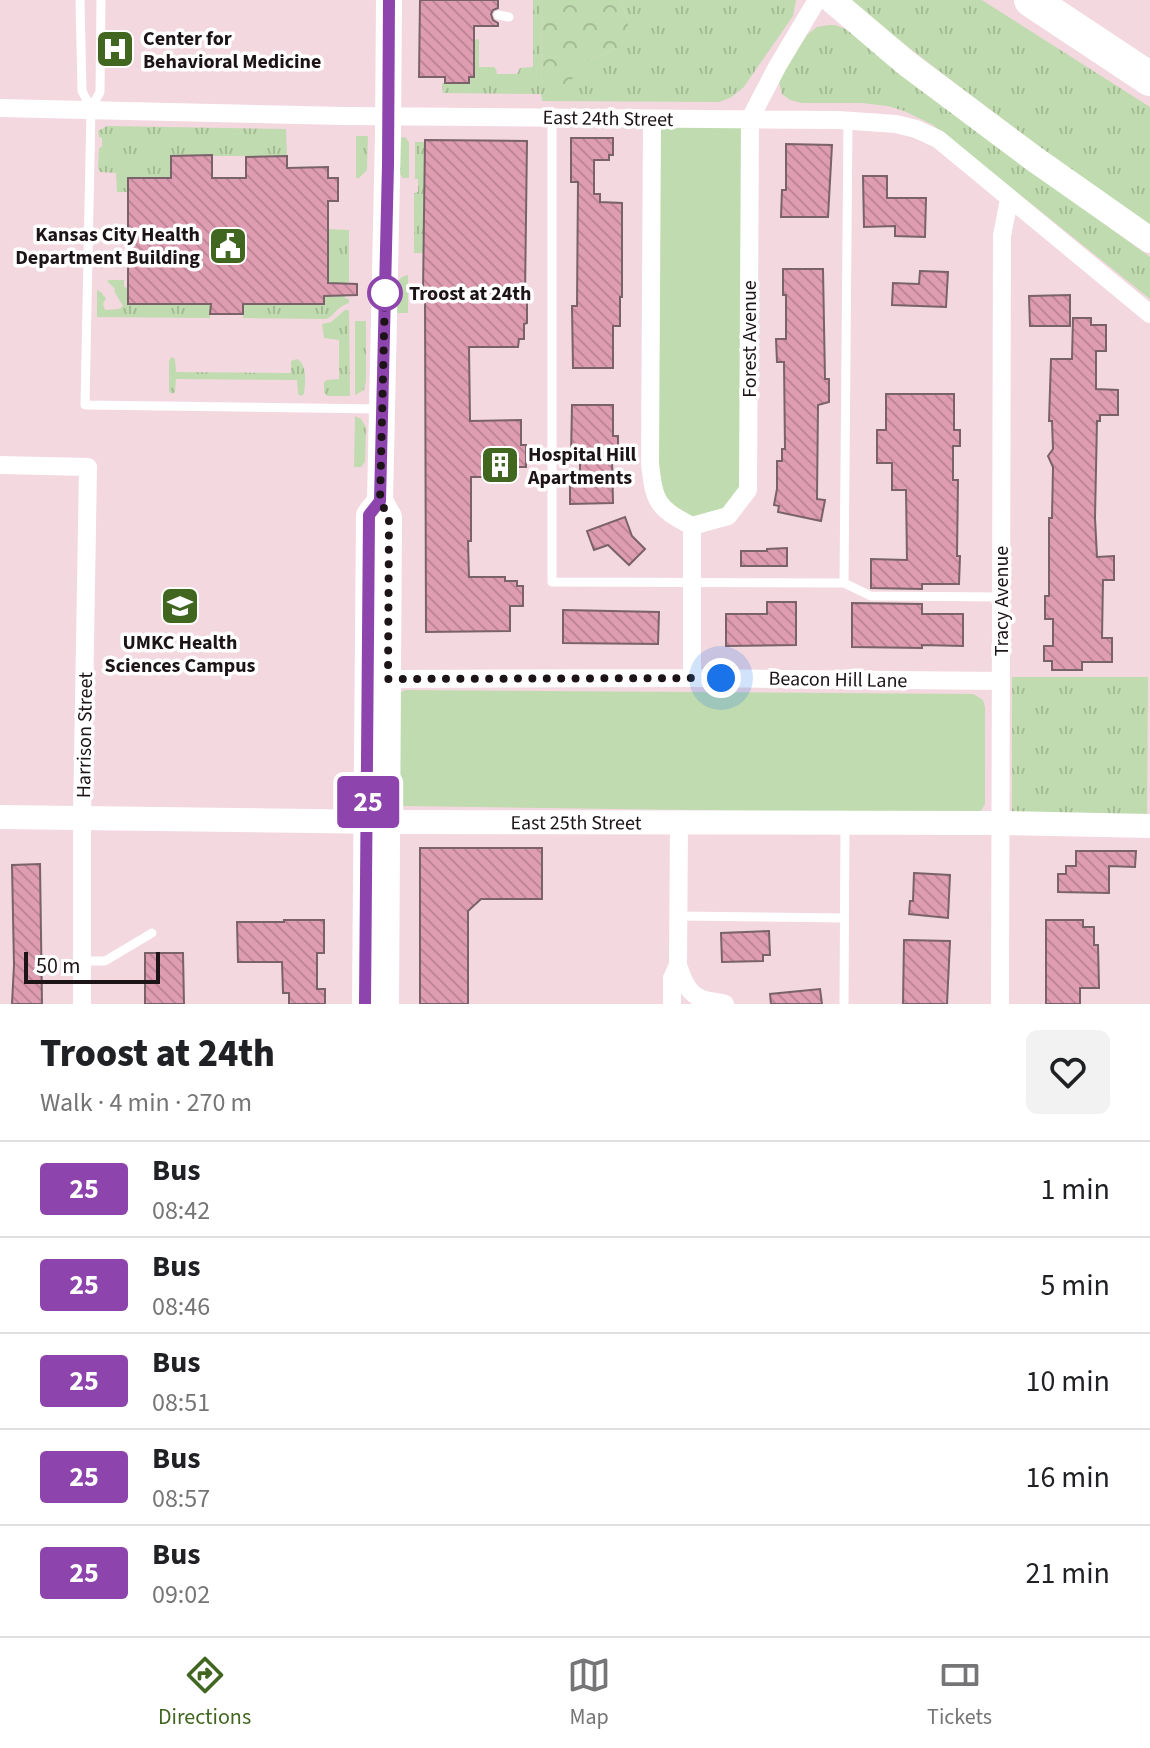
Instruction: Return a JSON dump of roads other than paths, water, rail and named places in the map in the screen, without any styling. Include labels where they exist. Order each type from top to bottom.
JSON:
[{"type":"highway","points":[[1031,0],[1150,79]]},
{"type":"main road","points":[[365,1004],[388,679],[389,517],[380,501],[389,0]]},
{"type":"main road","points":[[832,0],[906,63],[1150,240]]},
{"type":"main road","points":[[380,501],[369,515],[377,822],[386,1004]]},
{"type":"street","points":[[750,119],[817,0]]},
{"type":"street","name":"East 24th Street","points":[[0,108],[896,124],[938,139],[1150,314]]},
{"type":"street","points":[[652,119],[650,463],[653,494],[669,514],[692,526],[692,678]]},
{"type":"street","name":"Forest Avenue","points":[[692,526],[728,516],[748,490],[750,119]]},
{"type":"street","name":"Tracy Avenue","points":[[1000,1004],[1002,236],[1009,199]]},
{"type":"street","name":"Harrison Street","points":[[0,465],[88,467],[82,1004]]},
{"type":"street","name":"Beacon Hill Lane","points":[[388,679],[1001,681]]},
{"type":"street","name":"East 25th Street","points":[[0,817],[1150,826]]},
{"type":"street","points":[[679,822],[678,965],[686,986],[694,996],[707,1003]]},
{"type":"street","points":[[672,1004],[672,978],[678,965]]},
{"type":"lane","points":[[80,0],[82,91],[91,108]]},
{"type":"lane","points":[[101,0],[100,92],[91,108],[85,405],[383,409]]},
{"type":"lane","points":[[498,15],[509,17]]},
{"type":"lane","points":[[552,118],[552,582],[844,583],[871,596],[1001,597]]},
{"type":"lane","points":[[844,583],[848,121]]},
{"type":"lane","points":[[844,1004],[845,823]]},
{"type":"lane","points":[[678,916],[844,918]]},
{"type":"lane","points":[[82,961],[105,961],[152,933]]},
{"type":"place","name":"Center for Behavioral Medicine","points":[[115,49]]},
{"type":"place","name":"Kansas City Health Department Building","points":[[228,246]]},
{"type":"place","name":"Troost at 24th","points":[[385,293]]},
{"type":"place","name":"Hospital Hill Apartments","points":[[500,465]]},
{"type":"place","name":"UMKC Health Sciences Campus","points":[[180,606]]}]
